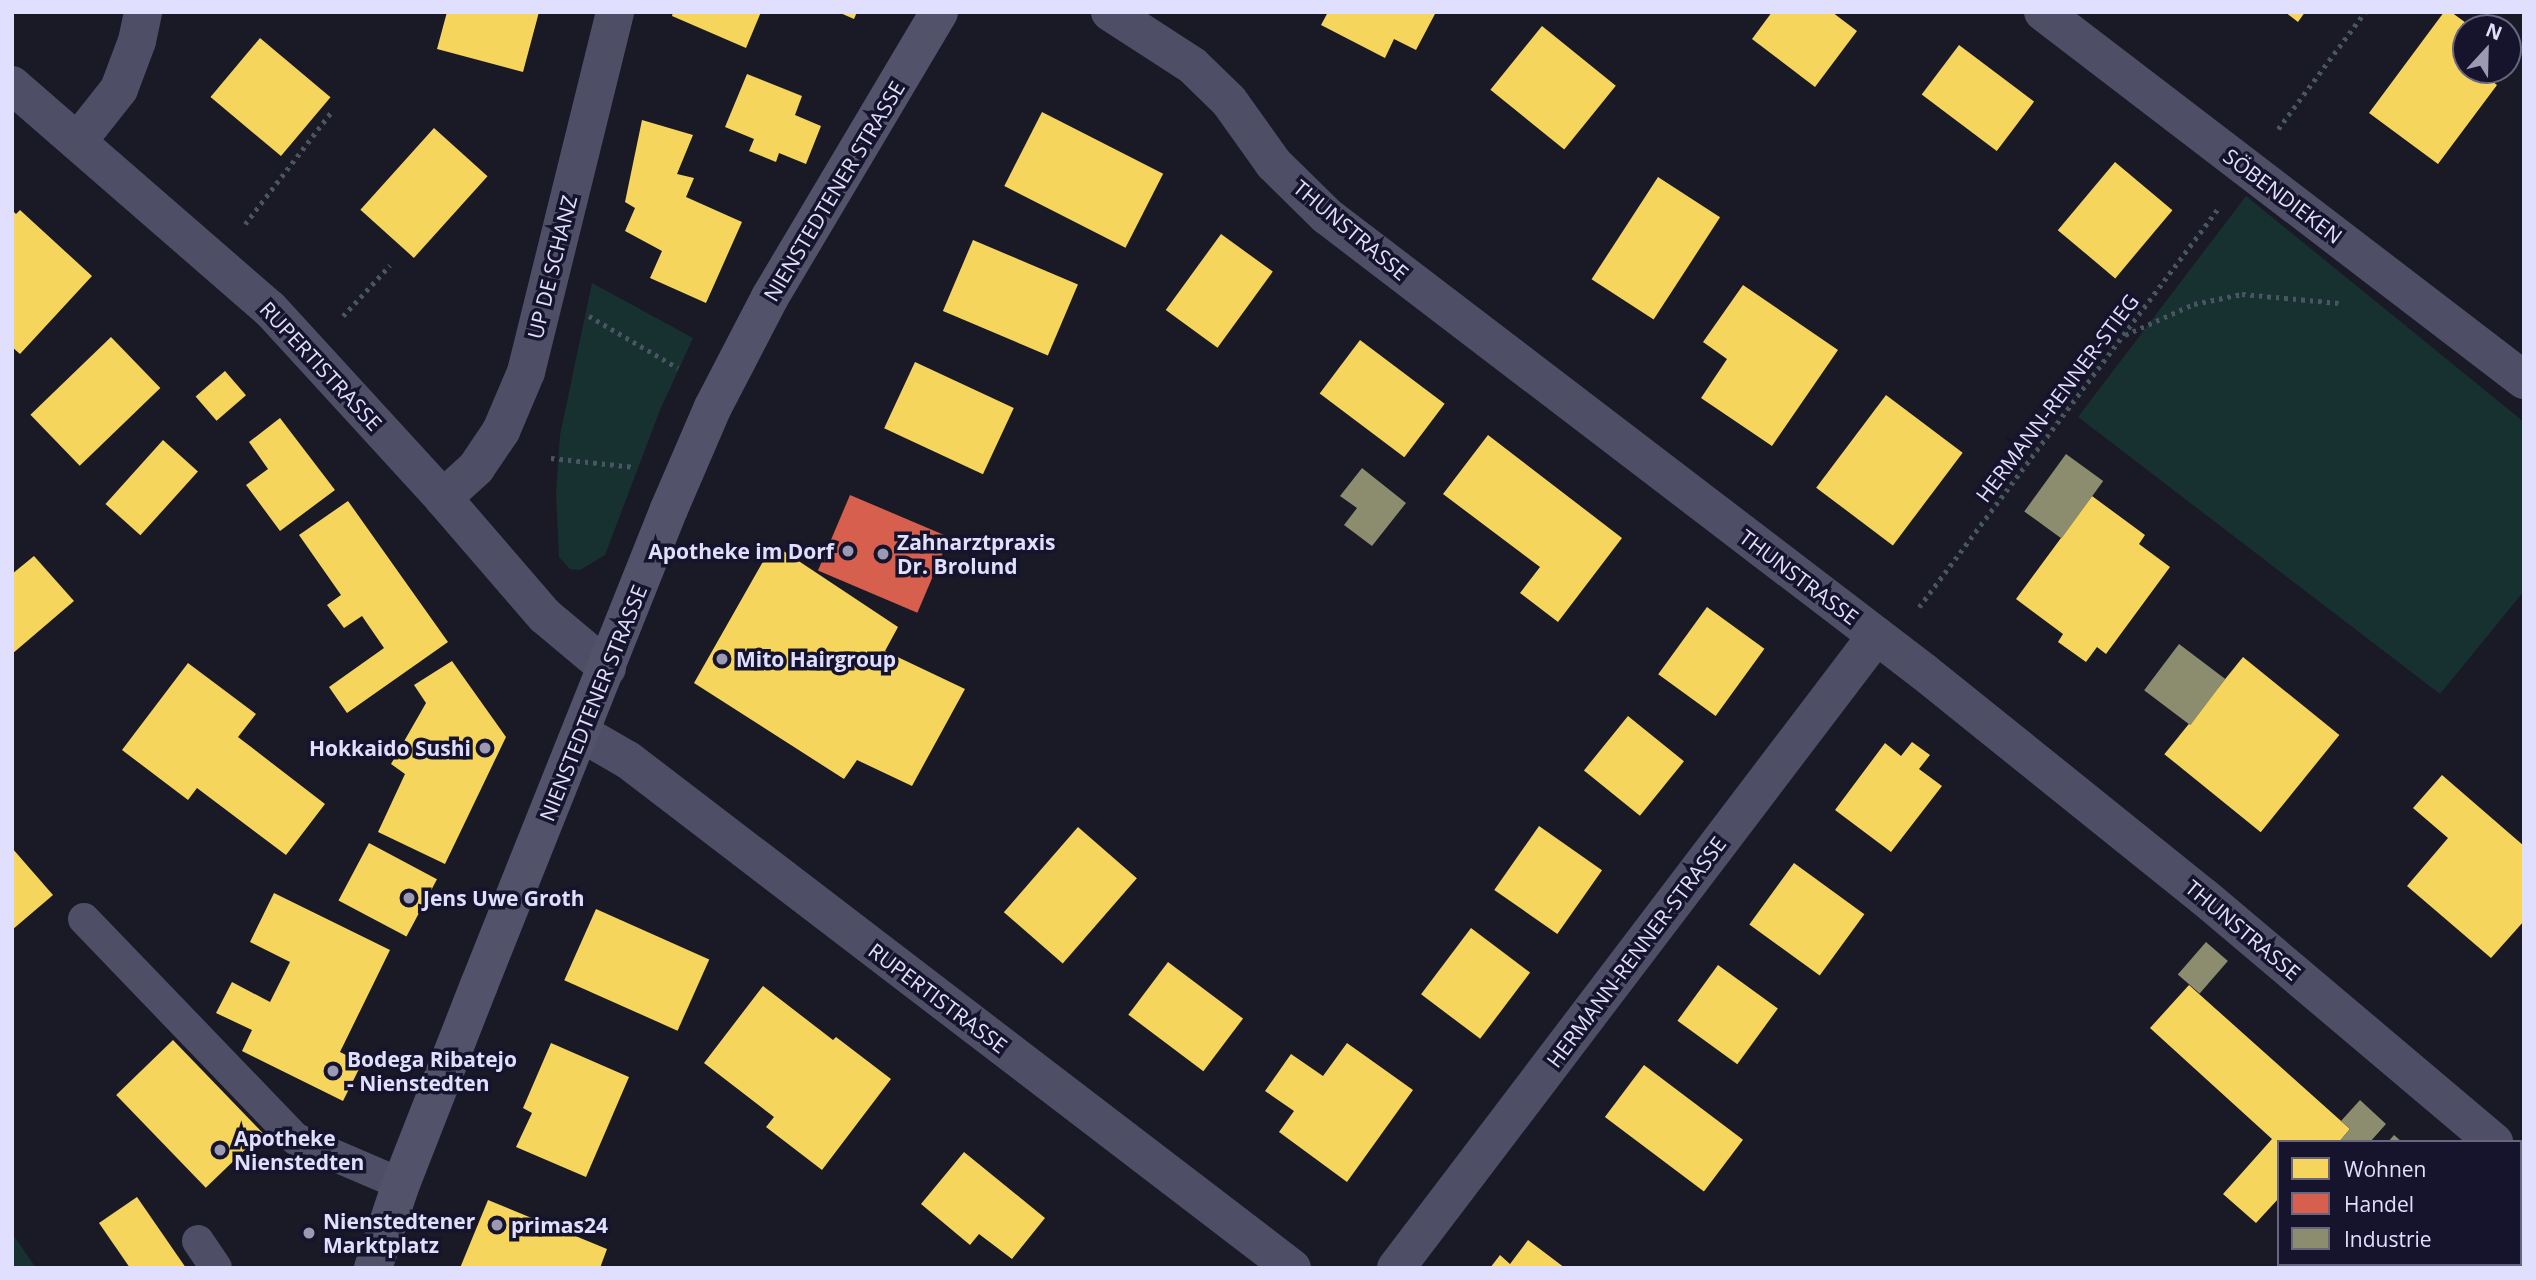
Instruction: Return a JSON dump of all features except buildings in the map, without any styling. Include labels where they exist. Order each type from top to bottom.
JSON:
[{"type":"street","points":[[78,141],[119,89],[137,41],[143,12]]},
{"type":"street","name":"UP DE SCHANZ","points":[[443,498],[476,468],[501,431],[526,372],[615,12]]},
{"type":"street","name":"NIENSTEDTENER STRASSE","points":[[373,1268],[401,1184],[669,509],[729,376],[770,297],[939,12]]},
{"type":"street","name":"THUNSTRASSE","points":[[1110,12],[1193,66],[1229,101],[1274,164],[1327,216],[1876,636],[2204,897],[2492,1140]]},
{"type":"street","name":"SÖBENDIEKEN","points":[[2043,12],[2524,380]]},
{"type":"street","name":"RUPERTISTRASSE","points":[[12,85],[270,309],[443,498],[545,616],[607,668]]},
{"type":"street","name":"HERMANN-RENNER-STRASSE","points":[[1396,1268],[1876,636]]},
{"type":"street","name":"RUPERTISTRASSE","points":[[581,733],[628,760],[1292,1268]]},
{"type":"lane","points":[[84,919],[296,1139],[401,1184]]},
{"type":"lane","points":[[198,1241],[216,1268]]},
{"type":"path","points":[[2273,137],[2365,12]]},
{"type":"path","points":[[243,227],[332,111]]},
{"type":"path","name":"HERMANN-RENNER-STIEG","points":[[1912,616],[2227,197]]},
{"type":"path","points":[[339,320],[390,265]]},
{"type":"path","points":[[2124,335],[2194,304],[2242,294],[2310,298],[2348,305]]},
{"type":"path","points":[[579,310],[688,373]]},
{"type":"path","points":[[551,458],[646,468]]},
{"type":"green space","points":[[2246,196],[2524,422],[2524,591],[2440,694],[2078,417]]},
{"type":"green space","points":[[592,283],[693,338],[660,410],[605,555],[580,570],[570,569],[559,557],[556,493],[560,435]]},
{"type":"green space","points":[[12,1233],[36,1268],[12,1268]]},
{"type":"place","name":"Apotheke im Dorf","points":[[848,551]]},
{"type":"place","name":"Zahnarztpraxis Dr. Brolund","points":[[883,554]]},
{"type":"place","name":"Mito Hairgroup","points":[[722,659]]},
{"type":"place","name":"Hokkaido Sushi","points":[[485,748]]},
{"type":"place","name":"Jens Uwe Groth","points":[[409,898]]},
{"type":"place","name":"Bodega Ribatejo - Nienstedten","points":[[333,1071]]},
{"type":"place","name":"Apotheke Nienstedten","points":[[220,1150]]},
{"type":"place","name":"primas24","points":[[497,1225]]},
{"type":"place","name":"Nienstedtener Marktplatz","points":[[309,1233]]}]
